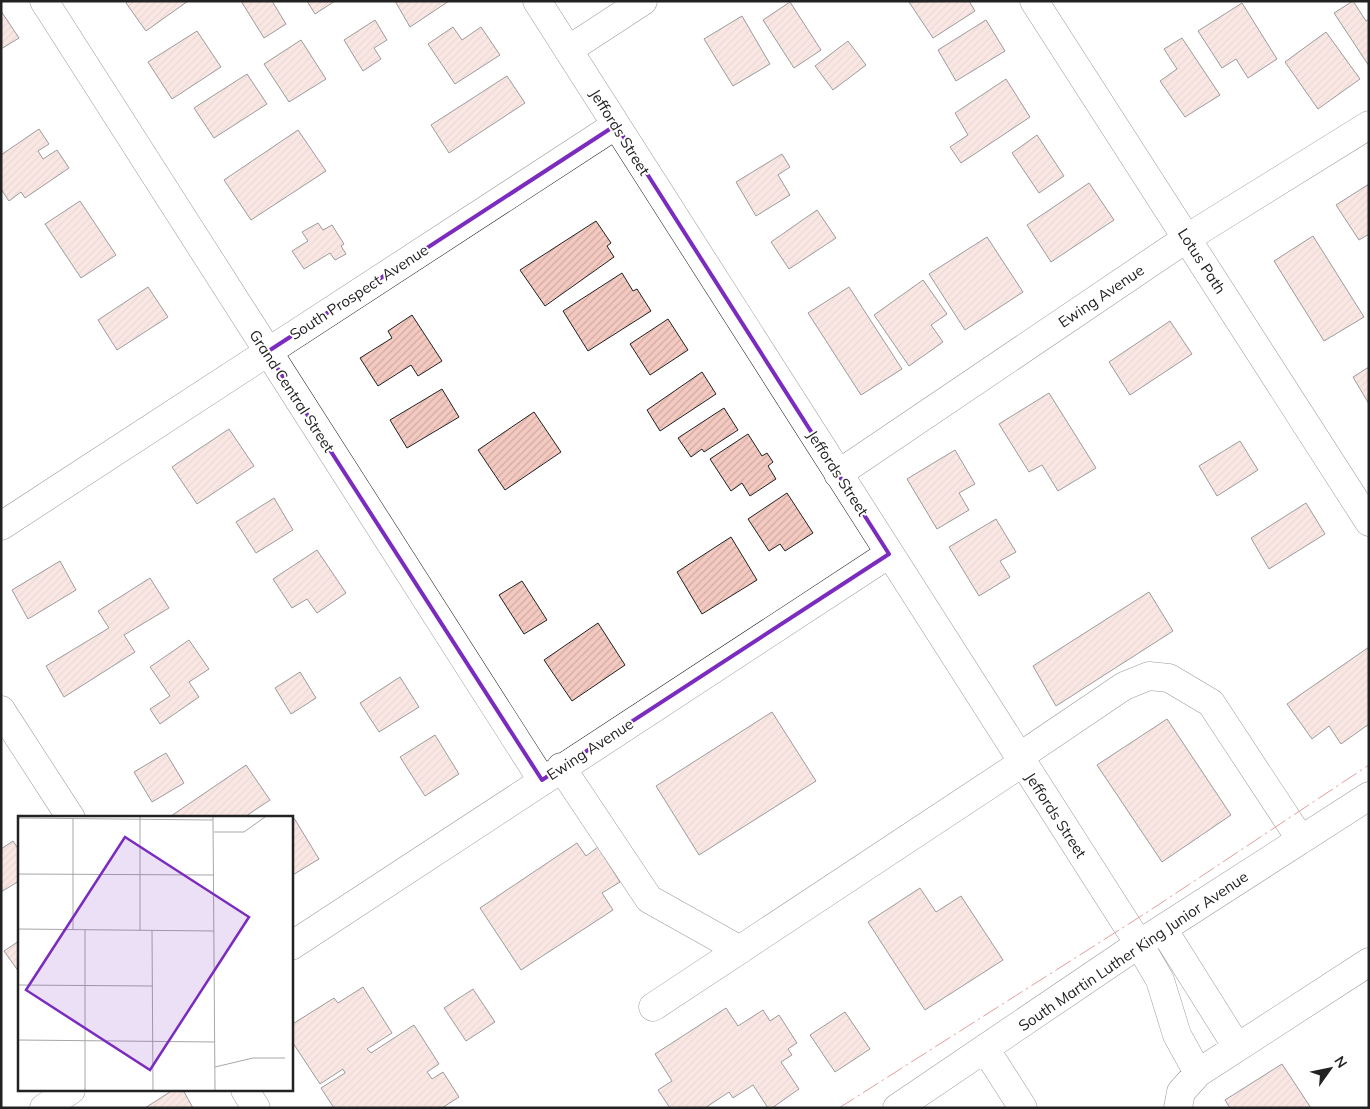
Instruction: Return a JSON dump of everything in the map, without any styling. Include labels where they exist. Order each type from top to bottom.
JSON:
[{"type":"street","name":"Grand Central Street","points":[[44,1],[267,352],[552,773],[649,899],[740,950]]},
{"type":"street","name":"Jeffords Street","points":[[537,1],[1139,944],[1160,980],[1177,1035],[1198,1073]]},
{"type":"street","points":[[568,50],[643,1]]},
{"type":"street","name":"Lotus Path","points":[[1034,1],[1369,522]]},
{"type":"street","name":"South Prospect Avenue","points":[[1,526],[616,125]]},
{"type":"street","name":"Ewing Avenue","points":[[838,474],[1187,238],[1369,125]]},
{"type":"street","name":"Ewing Avenue","points":[[292,945],[552,773],[889,554]]},
{"type":"street","points":[[653,1007],[1021,760],[1124,686],[1149,676],[1169,678],[1211,703],[1302,840]]},
{"type":"street","points":[[1,710],[70,816]]},
{"type":"street","name":"South Martin Luther King Junior Avenue","points":[[897,1108],[986,1050],[1139,944],[1369,796]]},
{"type":"street","points":[[1163,929],[1237,1046]]},
{"type":"street","points":[[1178,1108],[1181,1092],[1198,1073],[1369,962]]},
{"type":"street","points":[[986,1050],[1023,1108]]},
{"type":"street","points":[[44,1108],[68,1092]]},
{"type":"street","points":[[246,1092],[256,1108]]},
{"type":"highlighted area","points":[[616,125],[889,554],[542,780],[267,352]]},
{"type":"building","points":[[128,1],[188,1],[146,31],[126,3]]},
{"type":"building","points":[[241,1],[272,1],[286,24],[264,38]]},
{"type":"building","points":[[307,1],[335,1],[315,14]]},
{"type":"building","points":[[395,1],[449,1],[410,27]]},
{"type":"building","points":[[969,1],[975,11],[933,38],[909,2]]},
{"type":"building","points":[[1353,1],[1366,21],[1369,19],[1369,66],[1334,13]]},
{"type":"building","points":[[790,2],[821,50],[794,68],[763,20]]},
{"type":"building","points":[[1242,3],[1277,59],[1248,78],[1236,59],[1222,68],[1198,31]]},
{"type":"building","points":[[1,11],[19,38],[1,49]]},
{"type":"building","points":[[742,16],[770,64],[733,86],[704,39]]},
{"type":"building","points":[[375,20],[387,40],[374,48],[381,59],[363,71],[344,40]]},
{"type":"building","points":[[986,20],[1005,51],[956,81],[938,50]]},
{"type":"building","points":[[453,27],[462,40],[481,27],[500,55],[455,84],[428,44]]},
{"type":"building","points":[[197,31],[221,67],[172,99],[148,62]]},
{"type":"building","points":[[1326,32],[1360,79],[1318,109],[1285,62]]},
{"type":"building","points":[[1182,38],[1220,95],[1185,117],[1160,81],[1177,69],[1164,49]]},
{"type":"building","points":[[301,40],[326,79],[289,102],[264,64]]},
{"type":"building","points":[[848,41],[866,65],[833,90],[815,66]]},
{"type":"building","points":[[247,74],[267,104],[214,138],[194,108]]},
{"type":"building","points":[[507,76],[525,103],[449,153],[431,125]]},
{"type":"building","points":[[1006,79],[1030,117],[961,163],[950,147],[968,135],[955,113]]},
{"type":"building","points":[[39,129],[49,144],[38,151],[43,159],[57,150],[69,168],[25,198],[21,192],[9,201],[1,189],[1,155]]},
{"type":"building","points":[[298,130],[326,171],[251,220],[224,180]]},
{"type":"building","points":[[1037,135],[1064,176],[1039,193],[1012,153]]},
{"type":"building","points":[[782,154],[790,167],[778,175],[790,195],[756,216],[736,182]]},
{"type":"building","points":[[1089,183],[1114,220],[1051,262],[1027,225]]},
{"type":"building","points":[[1369,184],[1369,234],[1359,240],[1336,205]]},
{"type":"building","points":[[80,201],[116,255],[81,278],[45,224]]},
{"type":"building","points":[[817,210],[836,238],[789,269],[771,242]]},
{"type":"building","points":[[596,221],[611,243],[607,246],[614,257],[545,306],[520,270]]},
{"type":"building","points":[[318,223],[323,230],[332,225],[344,244],[341,246],[346,254],[335,260],[330,253],[304,269],[292,251],[308,241],[302,232]]},
{"type":"building","points":[[1313,236],[1364,317],[1324,341],[1274,261]]},
{"type":"building","points":[[987,237],[1023,292],[965,330],[929,274]]},
{"type":"building","points":[[622,273],[633,291],[637,289],[651,311],[588,351],[563,311]]},
{"type":"building","points":[[923,280],[947,314],[931,325],[943,342],[909,366],[874,315]]},
{"type":"building","points":[[148,287],[168,317],[117,350],[98,320]]},
{"type":"building","points":[[849,287],[902,369],[861,395],[808,313]]},
{"type":"building","points":[[412,315],[442,361],[418,376],[411,365],[378,386],[360,358],[392,338],[388,331]]},
{"type":"building","points":[[668,319],[688,350],[650,375],[630,344]]},
{"type":"building","points":[[1170,321],[1192,354],[1130,395],[1109,362]]},
{"type":"building","points":[[1369,367],[1369,404],[1353,377]]},
{"type":"building","points":[[702,372],[716,394],[660,431],[647,410]]},
{"type":"building","points":[[442,389],[459,417],[407,448],[390,420]]},
{"type":"building","points":[[1049,393],[1096,468],[1058,491],[1042,465],[1029,472],[999,424]]},
{"type":"building","points":[[724,408],[738,430],[704,452],[702,449],[691,457],[678,438]]},
{"type":"building","points":[[534,412],[561,452],[505,490],[478,450]]},
{"type":"building","points":[[229,429],[254,466],[197,504],[172,467]]},
{"type":"building","points":[[748,434],[762,456],[767,453],[773,462],[768,466],[776,479],[750,496],[742,483],[731,491],[710,459]]},
{"type":"building","points":[[1240,441],[1258,470],[1217,496],[1199,466]]},
{"type":"building","points":[[955,450],[975,484],[959,493],[969,510],[937,529],[907,479]]},
{"type":"building","points":[[787,493],[813,533],[785,551],[780,544],[769,551],[748,519]]},
{"type":"building","points":[[274,498],[293,530],[256,553],[236,522]]},
{"type":"building","points":[[1306,503],[1325,534],[1269,569],[1251,538]]},
{"type":"building","points":[[996,519],[1016,552],[1000,561],[1010,577],[979,596],[949,547]]},
{"type":"building","points":[[731,537],[757,580],[702,614],[677,572]]},
{"type":"building","points":[[317,550],[346,593],[317,613],[307,599],[292,608],[273,579]]},
{"type":"building","points":[[60,561],[76,590],[28,619],[12,590]]},
{"type":"building","points":[[150,578],[169,608],[124,635],[135,652],[64,697],[46,666],[109,628],[98,611]]},
{"type":"building","points":[[522,581],[547,620],[524,634],[499,595]]},
{"type":"building","points":[[1149,592],[1173,631],[1056,706],[1033,666]]},
{"type":"building","points":[[598,623],[625,665],[572,701],[544,660]]},
{"type":"building","points":[[189,640],[209,669],[189,682],[199,697],[160,724],[150,709],[170,696],[150,667]]},
{"type":"building","points":[[1369,647],[1369,724],[1341,744],[1329,726],[1312,739],[1287,704]]},
{"type":"building","points":[[300,672],[316,698],[291,714],[275,688]]},
{"type":"building","points":[[400,677],[419,707],[379,732],[360,703]]},
{"type":"building","points":[[772,712],[816,781],[699,855],[656,786]]},
{"type":"building","points":[[1167,719],[1231,815],[1162,862],[1097,765]]},
{"type":"building","points":[[435,735],[459,774],[425,796],[400,757]]},
{"type":"building","points":[[166,753],[184,783],[152,802],[134,772]]},
{"type":"building","points":[[246,765],[270,800],[246,816],[171,816]]},
{"type":"building","points":[[294,818],[319,859],[292,875],[292,819]]},
{"type":"building","points":[[13,841],[18,848],[18,882],[1,892],[1,849]]},
{"type":"building","points":[[577,843],[586,856],[598,847],[620,882],[602,893],[613,910],[521,970],[480,908]]},
{"type":"building","points":[[920,888],[936,912],[961,896],[1003,960],[925,1010],[868,922]]},
{"type":"building","points":[[18,942],[18,971],[4,951]]},
{"type":"building","points":[[363,987],[392,1033],[367,1049],[371,1053],[414,1025],[439,1064],[427,1072],[432,1079],[443,1072],[459,1097],[442,1108],[334,1108],[321,1088],[345,1073],[343,1069],[320,1084],[292,1042],[292,1024],[334,998],[338,1003]]},
{"type":"building","points":[[473,989],[495,1022],[466,1041],[444,1008]]},
{"type":"building","points":[[726,1008],[738,1026],[763,1010],[770,1021],[779,1015],[797,1043],[788,1049],[792,1055],[781,1062],[799,1089],[772,1108],[768,1108],[753,1085],[733,1098],[729,1092],[705,1108],[670,1108],[658,1090],[672,1081],[655,1054]]},
{"type":"building","points":[[845,1012],[870,1049],[835,1072],[810,1035]]},
{"type":"building","points":[[1282,1064],[1311,1108],[1230,1108],[1225,1100]]},
{"type":"building","points":[[170,1092],[184,1092],[193,1108],[145,1108]]},
{"type":"power","points":[[839,1108],[1149,911],[1369,765]]}]
